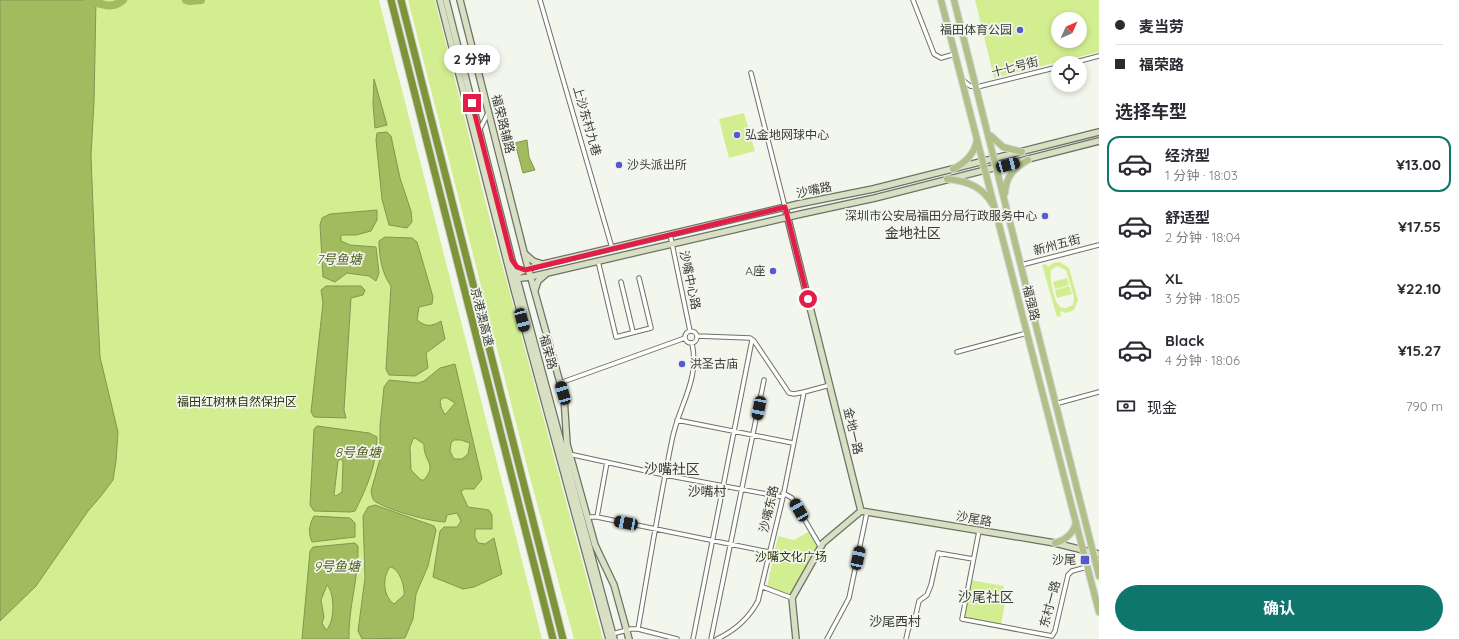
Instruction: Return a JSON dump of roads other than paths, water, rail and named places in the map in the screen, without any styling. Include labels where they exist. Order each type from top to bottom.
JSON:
[{"type":"highway","name":"京港澳高速","points":[[391,0],[553,639]]},
{"type":"highway","name":"京港澳高速","points":[[401,0],[563,639]]},
{"type":"main road","name":"福强路","points":[[941,0],[963,80],[1099,612]]},
{"type":"main road","name":"福强路","points":[[954,0],[988,130],[1055,404],[1076,485],[1096,553],[1099,576]]},
{"type":"main road","points":[[988,130],[992,138],[999,145],[1012,151],[1022,152]]},
{"type":"main road","points":[[953,170],[968,158],[975,148],[977,137]]},
{"type":"main road","points":[[1006,207],[1007,180],[1013,170],[1028,160]]},
{"type":"main road","points":[[947,180],[959,180],[975,185],[988,197],[996,211]]},
{"type":"main road","points":[[1067,487],[1076,485]]},
{"type":"main road","points":[[1055,543],[1069,536],[1075,527],[1076,522]]},
{"type":"street","name":"福荣路","points":[[440,0],[513,277],[611,637]]},
{"type":"street","name":"福荣路","points":[[446,0],[512,260],[513,277],[567,453],[611,637]]},
{"type":"street","name":"福荣路辅路","points":[[460,0],[524,253],[526,269],[535,292],[560,383],[564,401],[567,453]]},
{"type":"street","name":"上沙东村九巷","points":[[540,0],[612,248]]},
{"type":"street","points":[[913,0],[934,54],[941,58],[956,54]]},
{"type":"street","points":[[1087,59],[1099,56]]},
{"type":"street","name":"十七号街","points":[[977,87],[1051,68]]},
{"type":"street","points":[[751,73],[785,207]]},
{"type":"street","points":[[963,80],[970,86],[977,87]]},
{"type":"street","points":[[479,132],[488,111]]},
{"type":"street","name":"沙嘴路","points":[[513,277],[526,269],[544,264],[785,207],[953,170],[1099,132]]},
{"type":"street","name":"沙嘴路","points":[[513,277],[530,277],[875,198],[1099,141]]},
{"type":"street","name":"金地一路","points":[[785,207],[864,511]]},
{"type":"street","name":"沙嘴中心路","points":[[670,234],[690,331]]},
{"type":"street","name":"新州五街","points":[[1020,265],[1099,245]]},
{"type":"street","points":[[524,253],[533,261],[544,264]]},
{"type":"street","points":[[512,260],[517,267],[526,269]]},
{"type":"street","points":[[598,261],[616,337],[651,328],[639,278]]},
{"type":"street","points":[[535,292],[538,281],[550,272]]},
{"type":"street","points":[[621,282],[633,332]]},
{"type":"street","points":[[560,383],[685,338],[686,334],[690,331],[696,333],[697,336],[744,337],[752,340],[789,393],[794,394],[831,385]]},
{"type":"street","points":[[957,352],[1027,333]]},
{"type":"street","points":[[692,343],[695,342],[697,336]]},
{"type":"street","points":[[685,338],[688,342],[692,343]]},
{"type":"street","points":[[693,639],[752,340]]},
{"type":"street","points":[[638,629],[665,475],[677,420],[694,373],[695,357],[692,343]]},
{"type":"street","points":[[711,639],[730,544],[743,490],[764,380]]},
{"type":"street","name":"沙嘴东路","points":[[717,639],[740,624],[751,613],[758,601],[763,587],[769,552],[783,495],[804,392]]},
{"type":"street","points":[[1055,404],[1099,392]]},
{"type":"street","points":[[677,420],[793,443]]},
{"type":"street","points":[[567,453],[665,475],[743,490],[783,495],[792,498],[820,546]]},
{"type":"street","points":[[567,453],[595,545],[614,585],[629,639]]},
{"type":"street","points":[[596,517],[607,462]]},
{"type":"street","points":[[796,639],[792,598],[820,546],[864,511]]},
{"type":"street","points":[[827,639],[849,598],[864,511]]},
{"type":"street","name":"沙尾路","points":[[864,511],[1055,543],[1096,553]]},
{"type":"street","points":[[587,517],[596,517],[769,552]]},
{"type":"street","points":[[978,531],[962,620],[1051,637]]},
{"type":"street","points":[[586,535],[595,545]]},
{"type":"street","points":[[592,556],[595,545]]},
{"type":"street","points":[[906,639],[919,602],[927,595],[938,553],[973,559]]},
{"type":"street","name":"东村一路","points":[[1051,637],[1055,631],[1068,575],[1072,571],[1087,567]]},
{"type":"street","points":[[763,587],[792,598]]},
{"type":"street","points":[[611,637],[626,630],[638,629],[677,639]]},
{"type":"water","points":[[0,0],[96,0],[94,102],[91,156],[100,357],[118,432],[113,480],[88,511],[36,586],[0,621]]},
{"type":"water","points":[[374,79],[387,125],[375,128],[373,104]]},
{"type":"water","points":[[387,132],[391,136],[400,178],[411,211],[412,222],[407,228],[389,225],[382,199],[376,140],[377,133]]},
{"type":"water","points":[[527,140],[529,157],[535,170],[523,173],[515,143]]},
{"type":"water","name":"7号鱼塘","points":[[377,210],[377,220],[371,231],[356,235],[341,235],[341,241],[350,245],[376,247],[379,273],[376,281],[369,276],[347,273],[335,282],[323,277],[320,225],[322,218],[330,214]]},
{"type":"water","points":[[385,237],[412,238],[417,242],[433,297],[432,304],[419,307],[417,320],[423,324],[429,325],[441,321],[445,339],[426,353],[428,368],[415,376],[389,375],[386,369],[391,286],[385,276],[382,265],[379,241]]},
{"type":"water","points":[[326,286],[361,286],[365,290],[363,295],[351,298],[344,410],[346,418],[314,417],[311,412],[323,303],[321,290]]},
{"type":"water","points":[[455,364],[482,479],[474,489],[464,489],[461,492],[468,507],[489,510],[492,515],[492,529],[475,529],[475,537],[478,543],[485,544],[494,538],[502,574],[474,587],[463,589],[433,577],[440,531],[444,527],[457,527],[461,521],[457,513],[447,515],[445,522],[420,518],[391,509],[376,502],[373,499],[371,491],[380,459],[380,426],[384,387],[389,380],[418,383],[424,381],[440,368]],"holes":[[[443,398],[447,398],[455,403],[445,415],[440,401]],[[415,438],[424,444],[424,450],[429,462],[430,470],[424,480],[421,480],[411,470],[410,447],[413,439]],[[454,440],[461,440],[470,443],[468,454],[462,459],[454,459],[450,451],[451,443]]]},
{"type":"water","name":"8号鱼塘","points":[[317,426],[369,433],[377,437],[377,447],[373,466],[364,493],[355,511],[314,511],[310,505],[314,429]],"holes":[[[341,459],[343,462],[342,492],[336,496],[334,495],[338,461]]]},
{"type":"water","points":[[375,505],[434,526],[436,530],[428,566],[416,594],[413,619],[405,638],[362,639],[358,631],[365,578],[363,516],[368,507]],"holes":[[[390,567],[393,568],[401,578],[404,591],[404,595],[394,604],[390,601],[385,587],[387,571]]]},
{"type":"water","points":[[314,516],[350,518],[355,523],[355,537],[312,542],[310,529]]},
{"type":"water","name":"9号鱼塘","points":[[355,543],[358,546],[357,570],[350,616],[349,639],[302,639],[310,551],[313,547]],"holes":[[[327,585],[330,589],[333,608],[331,621],[326,630],[322,623],[324,617],[321,600]]]},
{"type":"waterway","points":[[87,3],[113,5],[123,0]]},
{"type":"waterway","points":[[186,0],[201,0]]},
{"type":"place","name":"福田体育公园","points":[[1020,30]]},
{"type":"place","name":"弘金地网球中心","points":[[737,135]]},
{"type":"place","name":"沙头派出所","points":[[619,165]]},
{"type":"place","name":"深圳市公安局福田分局行政服务中心","points":[[1045,216]]},
{"type":"place","name":"A座","points":[[773,271]]},
{"type":"place","name":"洪圣古庙","points":[[682,364]]},
{"type":"place","name":"沙尾","points":[[1085,560]]},
{"type":"district","name":"金地社区","points":[[913,233]]},
{"type":"district","name":"沙嘴社区","points":[[672,469]]},
{"type":"district","name":"沙嘴村","points":[[707,491]]},
{"type":"district","name":"沙尾社区","points":[[986,597]]},
{"type":"district","name":"沙尾西村","points":[[895,621]]},
{"type":"park label","name":"福田红树林自然保护区","points":[[237,402]]},
{"type":"park label","name":"沙嘴文化广场","points":[[791,557]]}]
